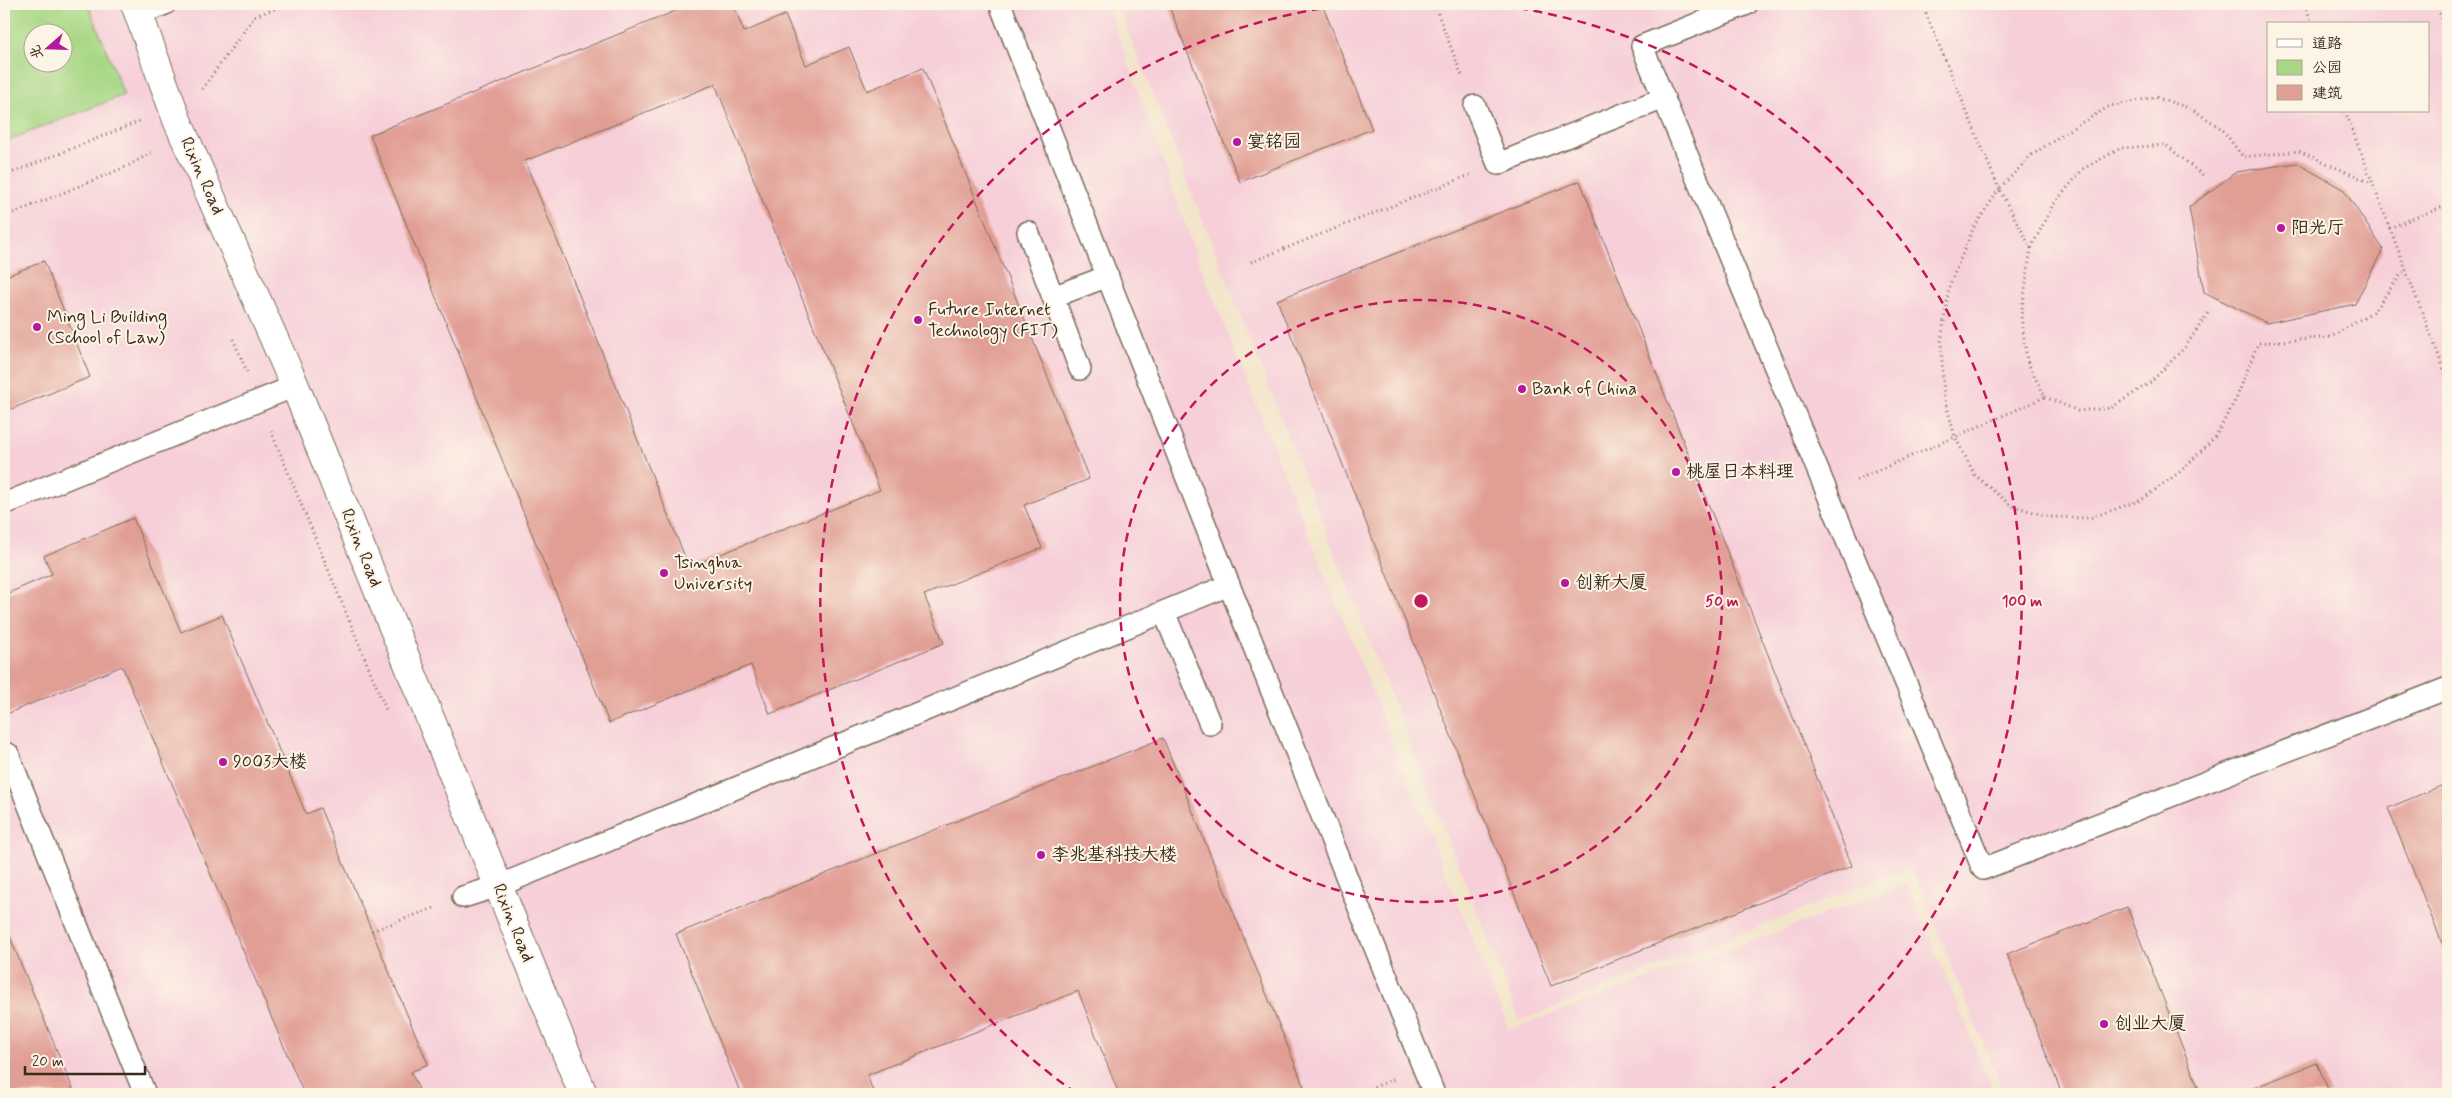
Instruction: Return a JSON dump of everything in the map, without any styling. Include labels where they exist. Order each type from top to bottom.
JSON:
[{"type":"street","name":"Rixin Road","points":[[137,9],[175,114],[295,386],[583,1094]]},
{"type":"lane","points":[[137,9],[165,4]]},
{"type":"lane","points":[[1000,4],[1229,585],[1434,1094]]},
{"type":"lane","points":[[1747,4],[1642,46],[1983,869],[2448,688]]},
{"type":"lane","points":[[1475,106],[1498,164],[1664,98]]},
{"type":"lane","points":[[1028,232],[1080,369]]},
{"type":"lane","points":[[1053,297],[1108,276]]},
{"type":"lane","points":[[4,504],[295,386]]},
{"type":"lane","points":[[463,897],[498,886],[1229,585]]},
{"type":"lane","points":[[1164,612],[1210,724]]},
{"type":"lane","points":[[8,754],[145,1094]]},
{"type":"path","points":[[4,176],[175,114],[255,16],[288,4]]},
{"type":"path","points":[[1434,4],[1475,106]]},
{"type":"path","points":[[1922,4],[1999,189],[2031,248]]},
{"type":"path","points":[[2305,4],[2311,22]]},
{"type":"path","points":[[2436,4],[2448,33]]},
{"type":"path","points":[[2371,183],[2299,151],[2243,157],[2222,129],[2192,109],[2155,97],[2110,106],[2069,130],[2032,155],[1999,189],[1973,229],[1949,286],[1941,342],[1944,396],[1955,437],[1975,475],[2010,505],[2050,517],[2090,518],[2141,500],[2181,471],[2215,437],[2237,397],[2258,343],[2331,337],[2374,311],[2405,269]]},
{"type":"path","points":[[2345,112],[2448,380]]},
{"type":"path","points":[[2205,177],[2166,145],[2121,148],[2083,169],[2053,205],[2031,248],[2021,316],[2027,361],[2045,397],[2078,411],[2111,408],[2152,381],[2185,347],[2210,310]]},
{"type":"path","points":[[4,217],[128,166],[154,152],[158,160]]},
{"type":"path","points":[[1251,262],[1498,164]]},
{"type":"path","points":[[2389,228],[2448,205]]},
{"type":"path","points":[[232,338],[387,713]]},
{"type":"path","points":[[1828,493],[2045,397]]},
{"type":"path","points":[[372,931],[463,897]]},
{"type":"path","points":[[1355,1094],[1423,1068]]},
{"type":"shaded area","name":"Tsinghua University","points":[[4,4],[1107,4],[1199,263],[1509,1030],[1907,884],[1995,1094],[4,1094]]},
{"type":"shaded area","points":[[1117,4],[2448,4],[2448,1094],[2004,1094],[1911,867],[1520,1021]]},
{"type":"green space","points":[[4,4],[88,4],[124,95],[4,142]]},
{"type":"building","name":"Future Internet Technology (FIT)","points":[[693,4],[733,4],[744,32],[785,15],[806,65],[849,47],[867,91],[923,68],[1089,479],[1024,505],[1042,548],[924,595],[944,643],[770,714],[751,665],[609,723],[370,135]],"holes":[[[715,84],[880,490],[689,567],[525,161]]]},
{"type":"building","points":[[1168,4],[1322,4],[1372,129],[1240,182]]},
{"type":"building","name":"阳光厅","points":[[2297,163],[2344,190],[2383,249],[2355,304],[2267,323],[2204,292],[2189,207],[2236,172]]},
{"type":"building","name":"创新大厦","points":[[1580,181],[1852,866],[1551,986],[1277,300]]},
{"type":"building","name":"Ming Li Building (School of Law)","points":[[44,261],[90,377],[4,412],[4,277]]},
{"type":"building","name":"9003大楼","points":[[133,518],[181,632],[222,615],[306,814],[320,808],[428,1064],[411,1072],[421,1094],[304,1094],[122,666],[4,715],[4,595],[52,574],[44,556]]},
{"type":"building","name":"李兆基科技大楼","points":[[1163,738],[1307,1094],[1119,1094],[1078,991],[867,1075],[874,1094],[741,1094],[676,934]]},
{"type":"building","points":[[2448,783],[2448,958],[2388,808]]},
{"type":"building","name":"创业大厦","points":[[2127,907],[2201,1094],[2062,1094],[2007,954]]},
{"type":"building","points":[[4,923],[75,1094],[4,1094]]},
{"type":"building","points":[[2317,1063],[2330,1094],[2238,1094]]},
{"type":"place","name":"宴铭园","points":[[1237,142]]},
{"type":"place","name":"阳光厅","points":[[2281,228]]},
{"type":"place","name":"Future Internet Technology (FIT)","points":[[918,320]]},
{"type":"place","name":"Ming Li Building (School of Law)","points":[[37,327]]},
{"type":"place","name":"Bank of China","points":[[1522,389]]},
{"type":"place","name":"桃屋日本料理","points":[[1676,472]]},
{"type":"place","name":"Tsinghua University","points":[[664,573]]},
{"type":"place","name":"创新大厦","points":[[1565,583]]},
{"type":"place","name":"9003大楼","points":[[223,762]]},
{"type":"place","name":"李兆基科技大楼","points":[[1041,855]]},
{"type":"place","name":"创业大厦","points":[[2104,1024]]}]
